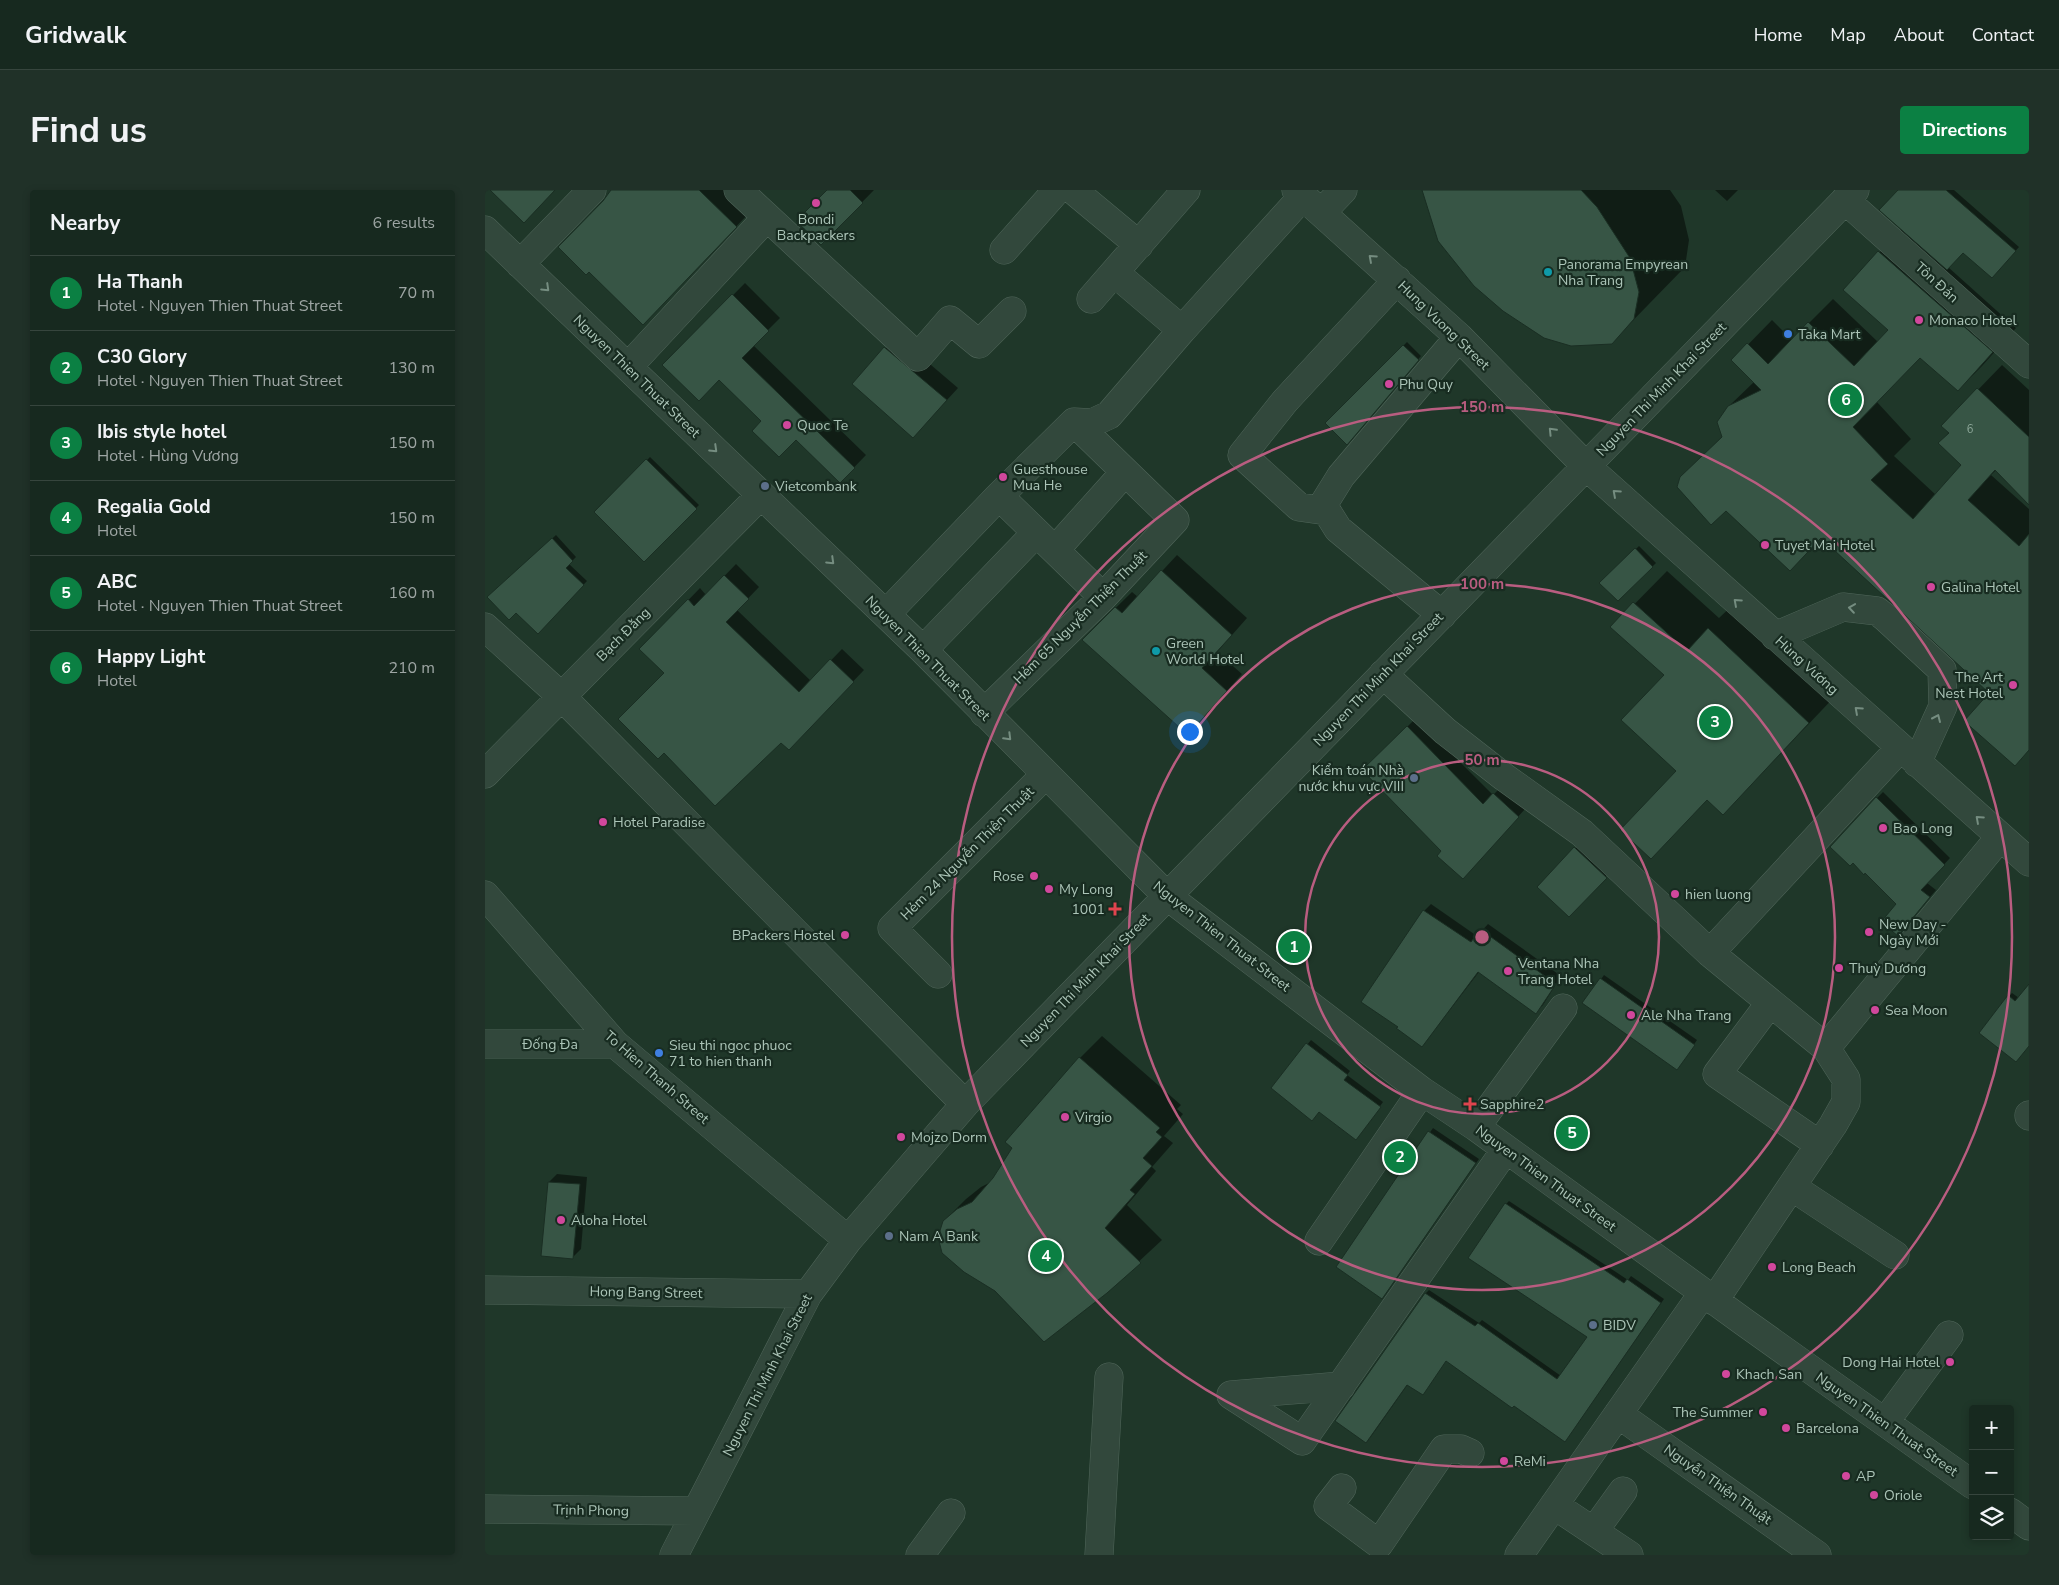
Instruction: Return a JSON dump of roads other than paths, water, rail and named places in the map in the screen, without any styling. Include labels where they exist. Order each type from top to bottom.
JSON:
[{"type":"street","points":[[520,264],[592,190]]},
{"type":"street","points":[[738,190],[918,357],[951,320],[979,344],[1012,311]]},
{"type":"street","points":[[1004,250],[1057,190]]},
{"type":"street","points":[[1073,190],[1139,245]]},
{"type":"street","points":[[1091,299],[1186,190]]},
{"type":"street","points":[[886,614],[999,496],[1074,422],[1092,423],[1109,415],[1182,330],[1307,199],[1343,190]]},
{"type":"street","name":"Tôn Đản","points":[[1850,195],[2029,364]]},
{"type":"street","name":"Nguyen Thi Minh Khai Street","points":[[674,1555],[808,1294],[848,1240],[965,1104],[1850,195]]},
{"type":"street","name":"Hung Vuong Street","points":[[1307,199],[1459,337],[1586,466]]},
{"type":"street","points":[[628,367],[767,217]]},
{"type":"street","name":"Nguyen Thien Thuat Street","points":[[485,230],[923,650],[1167,896],[1422,1091],[1476,1127],[1709,1297],[1969,1482]]},
{"type":"street","points":[[1115,273],[1182,330]]},
{"type":"street","points":[[1327,510],[1299,507],[1242,455],[1285,401],[1397,280]]},
{"type":"street","points":[[1441,615],[1338,529],[1323,505],[1341,476],[1459,337]]},
{"type":"street","points":[[923,650],[1125,472],[1074,422]]},
{"type":"street","name":"Hùng Vương","points":[[1586,466],[2029,862]]},
{"type":"street","name":"Hẻm 65 Nguyễn Thiện Thuật","points":[[984,713],[1103,597],[1175,520],[1125,472]]},
{"type":"street","name":"Bạch Đằng","points":[[485,774],[761,495]]},
{"type":"street","points":[[999,496],[1103,597]]},
{"type":"street","points":[[1710,953],[1909,756],[1943,706],[1942,670],[1877,611],[1843,606],[1775,636]]},
{"type":"street","points":[[485,627],[561,696],[965,1104]]},
{"type":"street","points":[[1383,674],[1445,731],[1503,777],[1582,833],[1710,953],[1826,1048],[1847,1079],[1846,1102],[1792,1187],[1618,1414],[1519,1555]]},
{"type":"street","name":"Hẻm 24 Nguyễn Thiện Thuật","points":[[938,974],[892,928],[1046,774]]},
{"type":"street","points":[[1826,1048],[2000,837]]},
{"type":"street","name":"To Hien Thanh Street","points":[[485,895],[615,1044],[848,1240]]},
{"type":"street","points":[[1770,1003],[1717,1074],[1820,1145]]},
{"type":"street","points":[[1476,1127],[1563,1008]]},
{"type":"street","name":"Đống Đa","points":[[485,1044],[615,1044]]},
{"type":"street","points":[[1319,1241],[1422,1091]]},
{"type":"street","points":[[1341,1386],[1506,1149]]},
{"type":"street","points":[[1792,1187],[1895,1255]]},
{"type":"street","name":"Hong Bang Street","points":[[485,1290],[808,1294]]},
{"type":"street","points":[[1885,1422],[1949,1335]]},
{"type":"street","points":[[1099,1555],[1109,1377]]},
{"type":"street","name":"Nguyễn Thiện Thuật","points":[[1618,1414],[1817,1555]]},
{"type":"street","points":[[1342,1488],[1328,1506],[1381,1551],[1444,1449],[1461,1449],[1470,1453]]},
{"type":"street","points":[[1594,1531],[1623,1491]]},
{"type":"street","points":[[1554,1505],[1629,1555]]},
{"type":"street","name":"Trịnh Phong","points":[[485,1508],[696,1511]]},
{"type":"street","points":[[920,1555],[951,1513]]},
{"type":"street","points":[[2014,1515],[2029,1526]]},
{"type":"place","name":"Bondi Backpackers","points":[[816,203]]},
{"type":"place","name":"Panorama Empyrean Nha Trang","points":[[1548,272]]},
{"type":"place","name":"Monaco Hotel","points":[[1919,320]]},
{"type":"place","name":"Taka Mart","points":[[1788,334]]},
{"type":"place","name":"Phu Quy","points":[[1389,384]]},
{"type":"place","name":"Happy Light","points":[[1846,400]]},
{"type":"place","name":"Quoc Te","points":[[787,425]]},
{"type":"place","name":"Guesthouse Mua He","points":[[1003,477]]},
{"type":"place","name":"Vietcombank","points":[[765,486]]},
{"type":"place","name":"Tuyet Mai Hotel","points":[[1765,545]]},
{"type":"place","name":"Galina Hotel","points":[[1931,587]]},
{"type":"place","name":"Green World Hotel","points":[[1156,651]]},
{"type":"place","name":"The Art Nest Hotel","points":[[2013,685]]},
{"type":"place","name":"Ibis style hotel","points":[[1715,722]]},
{"type":"place","name":"Kiểm toán Nhà nước khu vực VIII","points":[[1414,778]]},
{"type":"place","name":"Hotel Paradise","points":[[603,822]]},
{"type":"place","name":"Bao Long","points":[[1883,828]]},
{"type":"place","name":"Rose","points":[[1034,876]]},
{"type":"place","name":"My Long","points":[[1049,889]]},
{"type":"place","name":"hien luong","points":[[1675,894]]},
{"type":"place","name":"1001","points":[[1115,909]]},
{"type":"place","name":"New Day - Ngày Mới","points":[[1869,932]]},
{"type":"place","name":"BPackers Hostel","points":[[845,935]]},
{"type":"place","name":"Ha Thanh","points":[[1294,947]]},
{"type":"place","name":"Thuỳ Dương","points":[[1839,968]]},
{"type":"place","name":"Ventana Nha Trang Hotel","points":[[1508,971]]},
{"type":"place","name":"Sea Moon","points":[[1875,1010]]},
{"type":"place","name":"Ale Nha Trang","points":[[1631,1015]]},
{"type":"place","name":"Sieu thi ngoc phuoc 71 to hien thanh","points":[[659,1053]]},
{"type":"place","name":"Sapphire2","points":[[1470,1104]]},
{"type":"place","name":"Virgio","points":[[1065,1117]]},
{"type":"place","name":"ABC","points":[[1572,1133]]},
{"type":"place","name":"Mojzo Dorm","points":[[901,1137]]},
{"type":"place","name":"C30 Glory","points":[[1400,1157]]},
{"type":"place","name":"Aloha Hotel","points":[[561,1220]]},
{"type":"place","name":"Nam A Bank","points":[[889,1236]]},
{"type":"place","name":"Regalia Gold","points":[[1046,1256]]},
{"type":"place","name":"Long Beach","points":[[1772,1267]]},
{"type":"place","name":"BIDV","points":[[1593,1325]]},
{"type":"place","name":"Dong Hai Hotel","points":[[1950,1362]]},
{"type":"place","name":"Khach San","points":[[1726,1374]]},
{"type":"place","name":"The Summer","points":[[1763,1412]]},
{"type":"place","name":"Barcelona","points":[[1786,1428]]},
{"type":"place","name":"ReMi","points":[[1504,1461]]},
{"type":"place","name":"AP","points":[[1846,1476]]},
{"type":"place","name":"Oriole","points":[[1874,1495]]}]
